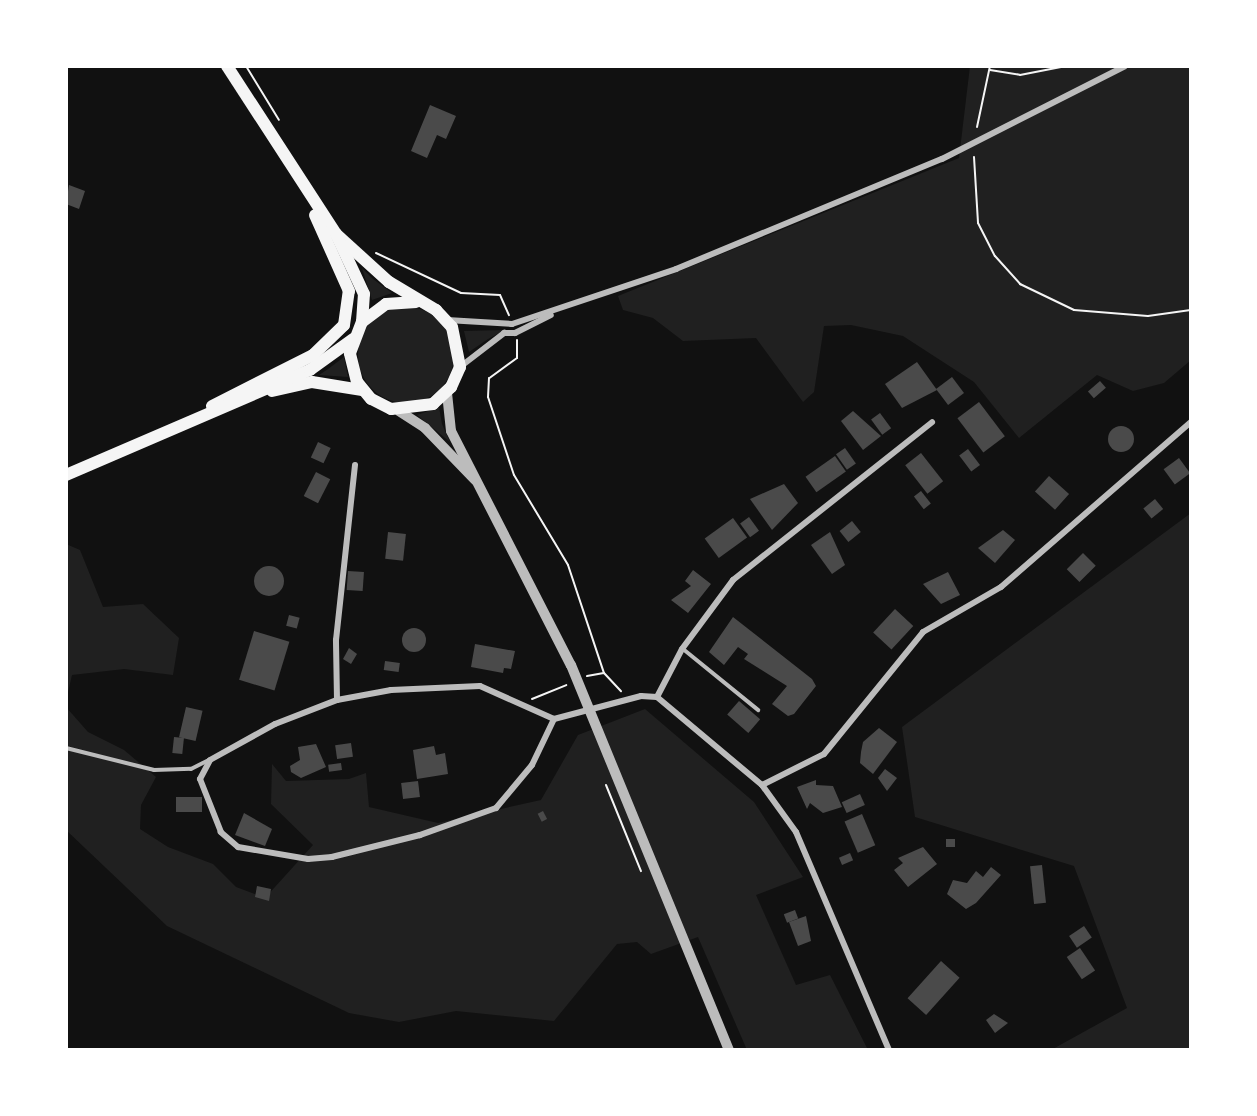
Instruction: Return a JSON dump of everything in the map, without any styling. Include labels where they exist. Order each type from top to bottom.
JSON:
[{"type":"main road","points":[[66,475],[202,413],[256,394],[327,360],[353,339],[362,322],[364,294],[336,234],[310,199],[227,66]]},
{"type":"main road","points":[[202,413],[228,393],[313,355],[344,325],[349,291],[310,199]]},
{"type":"main road","points":[[336,234],[417,302],[447,320],[459,342],[460,367],[447,393],[425,407],[399,411],[377,403],[362,390],[351,368],[353,339]]},
{"type":"main road","points":[[362,322],[386,304],[417,302]]},
{"type":"main road","points":[[256,394],[312,382],[362,390]]},
{"type":"street","points":[[447,320],[512,324],[564,308],[807,219],[942,159],[1125,66]]},
{"type":"street","points":[[460,367],[504,333],[515,333],[564,308]]},
{"type":"street","points":[[447,393],[451,431],[590,709],[729,1050]]},
{"type":"street","points":[[399,411],[425,428],[478,482]]},
{"type":"street","points":[[657,697],[682,648],[733,580],[932,422]]},
{"type":"street","points":[[762,785],[824,754],[923,632],[1010,581],[1191,422]]},
{"type":"street","points":[[337,700],[336,640],[355,465]]},
{"type":"street","points":[[554,719],[532,765],[496,808],[420,835],[332,857],[308,859],[238,847],[221,832],[209,807],[201,779],[210,760],[275,723],[337,700],[457,684],[480,686],[554,719],[641,696],[657,697],[762,785],[811,858],[867,1007],[890,1050]]},
{"type":"lane","points":[[682,648],[758,710]]},
{"type":"lane","points":[[66,748],[154,770],[191,769],[210,760]]},
{"type":"path","points":[[977,127],[990,68],[1020,75],[1066,66]]},
{"type":"path","points":[[974,157],[978,223],[995,256],[1020,284],[1055,304],[1095,313],[1148,316],[1191,310]]},
{"type":"shaded area","points":[[970,66],[1191,66],[1191,360],[1164,383],[1133,391],[1097,375],[1019,438],[974,382],[903,336],[851,325],[824,326],[814,392],[803,402],[756,338],[683,341],[653,318],[623,310],[618,296],[959,158]]},
{"type":"shaded area","points":[[362,268],[373,279],[392,293],[372,300]]},
{"type":"shaded area","points":[[406,307],[424,311],[440,321],[450,337],[454,355],[450,373],[440,389],[424,399],[406,403],[388,399],[372,389],[362,373],[358,355],[362,337],[372,321],[388,311]]},
{"type":"shaded area","points":[[505,330],[488,339],[469,352],[464,331]]},
{"type":"shaded area","points":[[344,357],[348,377],[319,375],[328,369]]},
{"type":"shaded area","points":[[439,407],[442,424],[450,442],[417,415]]},
{"type":"shaded area","points":[[1191,513],[1191,1050],[1051,1050],[1127,1008],[1074,866],[915,817],[902,727]]},
{"type":"shaded area","points":[[66,544],[80,550],[103,607],[143,604],[179,638],[173,675],[124,669],[72,675],[66,701]]},
{"type":"shaded area","points":[[66,707],[88,732],[124,750],[156,777],[141,805],[140,829],[168,847],[213,864],[236,887],[265,898],[313,845],[271,804],[272,764],[286,781],[349,779],[366,773],[369,807],[438,823],[541,800],[578,735],[645,709],[754,802],[803,877],[756,895],[796,985],[830,975],[868,1050],[747,1050],[698,937],[651,954],[637,942],[617,944],[554,1021],[456,1011],[399,1022],[349,1013],[167,926],[66,830]]},
{"type":"building","points":[[430,105],[456,116],[446,139],[437,135],[427,158],[411,151]]},
{"type":"building","points":[[69,185],[85,191],[79,209],[66,204]]},
{"type":"building","points":[[917,362],[937,390],[902,408],[885,384]]},
{"type":"building","points":[[952,377],[964,393],[948,405],[936,389]]},
{"type":"building","points":[[1100,381],[1106,388],[1094,398],[1088,391]]},
{"type":"building","points":[[979,402],[1005,436],[983,453],[957,418]]},
{"type":"building","points":[[853,411],[881,436],[863,450],[841,421]]},
{"type":"building","points":[[880,413],[891,428],[882,435],[871,419]]},
{"type":"building","points":[[1121,426],[1130,430],[1134,439],[1130,448],[1121,452],[1112,448],[1108,439],[1112,430]]},
{"type":"building","points":[[318,442],[331,448],[324,463],[311,457]]},
{"type":"building","points":[[845,448],[856,464],[847,470],[836,454]]},
{"type":"building","points":[[968,449],[980,465],[971,472],[959,456]]},
{"type":"building","points":[[921,453],[943,481],[927,494],[905,465]]},
{"type":"building","points":[[835,456],[846,472],[816,492],[806,477]]},
{"type":"building","points":[[1179,458],[1190,473],[1175,485],[1164,469]]},
{"type":"building","points":[[316,472],[330,479],[318,503],[304,496]]},
{"type":"building","points":[[1049,476],[1069,494],[1055,510],[1035,492]]},
{"type":"building","points":[[784,484],[798,503],[772,530],[750,499]]},
{"type":"building","points":[[921,491],[931,504],[924,509],[914,497]]},
{"type":"building","points":[[1155,499],[1163,509],[1152,519],[1143,508]]},
{"type":"building","points":[[749,517],[759,531],[750,537],[740,523]]},
{"type":"building","points":[[733,518],[747,537],[719,558],[705,539]]},
{"type":"building","points":[[852,521],[861,532],[848,542],[840,531]]},
{"type":"building","points":[[1003,530],[1015,540],[995,563],[978,548]]},
{"type":"building","points":[[388,532],[406,534],[403,561],[385,559]]},
{"type":"building","points":[[830,532],[845,565],[832,574],[811,545]]},
{"type":"building","points":[[1083,553],[1096,566],[1079,582],[1067,569]]},
{"type":"building","points":[[269,566],[280,570],[284,581],[280,592],[269,596],[258,592],[254,581],[258,570]]},
{"type":"building","points":[[693,570],[711,584],[688,613],[671,600],[691,586],[685,581]]},
{"type":"building","points":[[348,571],[364,572],[363,591],[347,590]]},
{"type":"building","points":[[948,572],[960,595],[941,604],[923,584]]},
{"type":"building","points":[[895,609],[913,626],[891,649],[873,632]]},
{"type":"building","points":[[289,615],[300,618],[297,628],[286,626]]},
{"type":"building","points":[[733,617],[812,679],[816,686],[794,714],[788,716],[772,704],[787,686],[744,659],[748,654],[738,647],[724,665],[709,652]]},
{"type":"building","points":[[414,628],[423,631],[426,640],[423,649],[414,652],[405,649],[402,640],[405,631]]},
{"type":"building","points":[[254,631],[289,642],[274,691],[239,680]]},
{"type":"building","points":[[475,644],[515,651],[511,669],[504,668],[503,673],[471,667]]},
{"type":"building","points":[[349,648],[357,654],[351,664],[343,659]]},
{"type":"building","points":[[385,661],[400,663],[399,672],[384,670]]},
{"type":"building","points":[[739,701],[760,719],[748,733],[727,715]]},
{"type":"building","points":[[186,707],[203,711],[196,741],[179,737]]},
{"type":"building","points":[[879,728],[897,742],[873,774],[860,763],[861,752],[863,742]]},
{"type":"building","points":[[174,737],[184,738],[182,754],[172,753]]},
{"type":"building","points":[[351,743],[353,757],[337,759],[335,745]]},
{"type":"building","points":[[316,744],[326,767],[301,778],[291,772],[290,766],[300,760],[298,747]]},
{"type":"building","points":[[434,746],[436,755],[445,753],[448,774],[417,779],[413,750]]},
{"type":"building","points":[[341,763],[342,770],[329,772],[328,765]]},
{"type":"building","points":[[885,769],[897,778],[887,791],[878,778]]},
{"type":"building","points":[[816,780],[816,785],[833,786],[842,807],[823,813],[810,803],[807,809],[797,787]]},
{"type":"building","points":[[418,781],[420,797],[403,799],[401,783]]},
{"type":"building","points":[[860,794],[865,805],[847,813],[842,802]]},
{"type":"building","points":[[176,797],[202,797],[202,812],[176,812]]},
{"type":"building","points":[[543,811],[547,819],[542,822],[538,814]]},
{"type":"building","points":[[244,813],[272,829],[265,846],[235,835]]},
{"type":"building","points":[[862,814],[875,845],[858,853],[845,821]]},
{"type":"building","points":[[946,839],[955,839],[955,847],[946,847]]},
{"type":"building","points":[[923,847],[937,864],[908,887],[894,870],[903,863],[898,858]]},
{"type":"building","points":[[850,853],[853,860],[842,865],[839,858]]},
{"type":"building","points":[[1042,865],[1046,903],[1034,904],[1030,866]]},
{"type":"building","points":[[991,867],[1001,875],[976,903],[966,909],[947,894],[953,880],[967,883],[976,871],[983,877]]},
{"type":"building","points":[[257,886],[271,889],[269,901],[255,897]]},
{"type":"building","points":[[795,910],[798,918],[787,923],[784,914]]},
{"type":"building","points":[[806,916],[811,941],[798,946],[789,922]]},
{"type":"building","points":[[1084,926],[1092,938],[1077,948],[1069,936]]},
{"type":"building","points":[[1080,948],[1095,970],[1082,979],[1067,957]]},
{"type":"building","points":[[941,961],[960,978],[926,1015],[908,998]]},
{"type":"building","points":[[994,1014],[1008,1023],[995,1033],[986,1020]]}]
